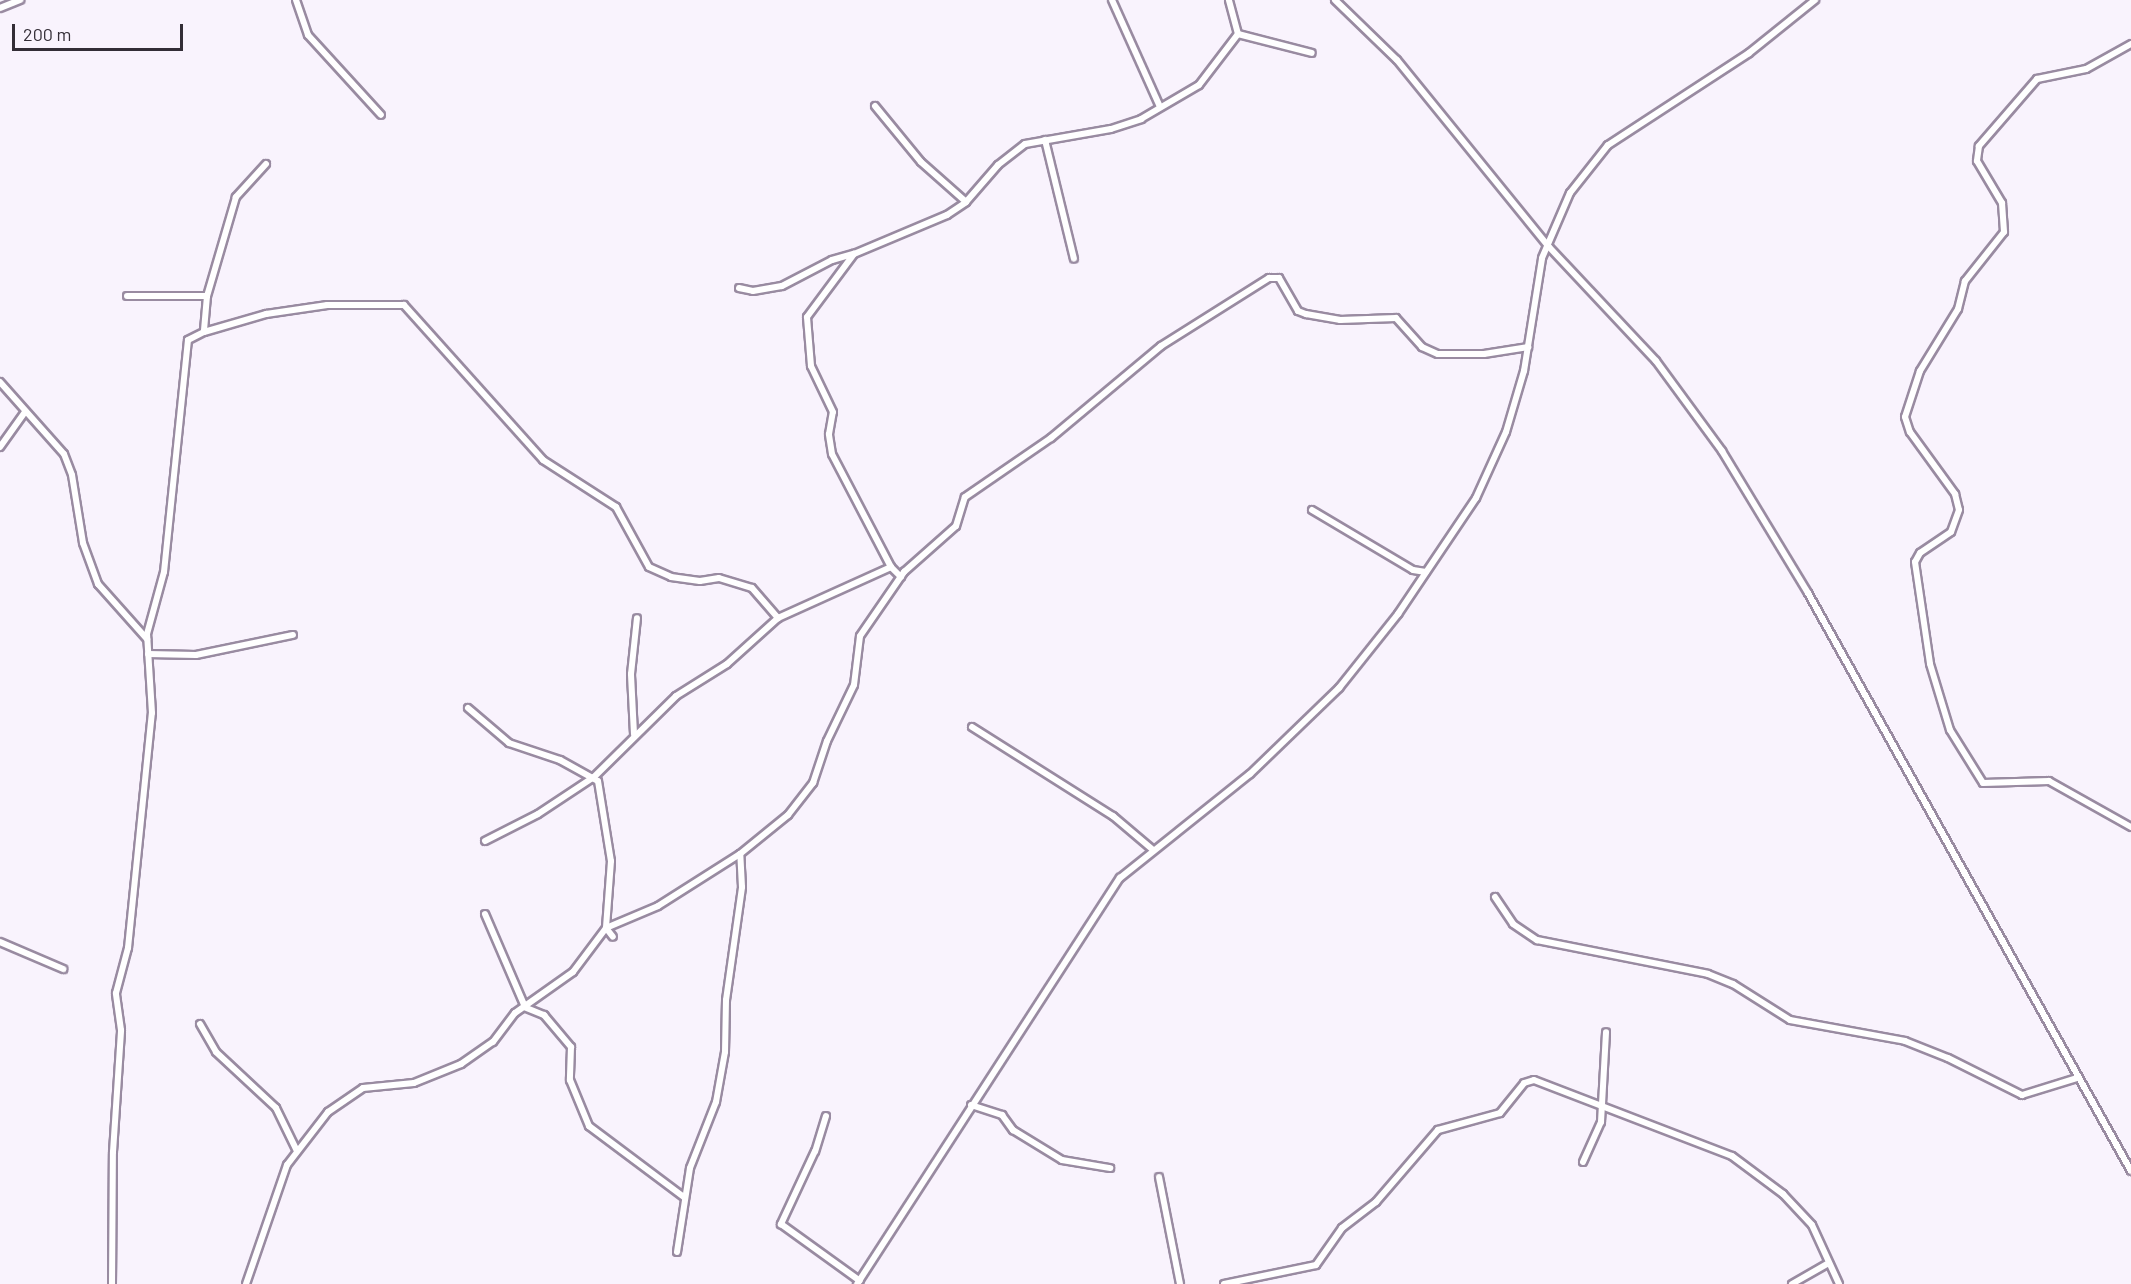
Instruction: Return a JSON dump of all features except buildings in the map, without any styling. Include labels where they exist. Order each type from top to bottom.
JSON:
[{"type":"street","points":[[0,8],[20,0]]},
{"type":"street","points":[[296,0],[308,36],[381,115]]},
{"type":"street","points":[[1112,0],[1160,107]]},
{"type":"street","points":[[1229,0],[1238,34]]},
{"type":"street","points":[[1335,0],[1397,60],[1549,247],[1656,361],[1722,451],[1808,594],[2131,1171]]},
{"type":"street","points":[[826,1116],[815,1151],[781,1224],[859,1282],[971,1105],[1120,878],[1152,849],[1250,774],[1339,688],[1426,572],[1476,498],[1497,454],[1528,346],[1542,258],[1549,247],[1570,193],[1608,146],[1749,53],[1815,0]]},
{"type":"street","points":[[739,288],[753,291],[782,286],[832,260],[854,254],[947,215],[966,202],[1011,153],[1025,144],[1111,129],[1160,107],[1199,85],[1238,34]]},
{"type":"street","points":[[1238,34],[1312,53]]},
{"type":"street","points":[[2131,44],[2086,69],[2037,79],[1979,146],[1977,161],[2002,203],[2004,232],[1965,281],[1958,309],[1920,372],[1905,417],[1910,432],[1955,494],[1959,510],[1951,532],[1920,554],[1915,562],[1932,672],[1950,730],[1983,783],[2049,781],[2131,827]]},
{"type":"street","points":[[875,106],[921,162],[966,202]]},
{"type":"street","points":[[1045,140],[1074,259]]},
{"type":"street","points":[[204,332],[207,296],[236,197],[266,164]]},
{"type":"street","points":[[854,254],[807,317],[805,334],[815,378],[833,412],[829,434],[832,454],[891,567],[901,577]]},
{"type":"street","points":[[246,1284],[287,1166],[328,1112],[363,1088],[414,1083],[461,1064],[493,1042],[524,1007],[573,972],[606,928],[658,906],[740,854],[788,815],[813,783],[827,741],[854,685],[860,636],[901,577],[956,526],[960,502],[972,491],[1051,438],[1161,346],[1269,278],[1279,278],[1298,311],[1306,315],[1340,320],[1396,318],[1422,347],[1438,354],[1484,354],[1528,346]]},
{"type":"street","points":[[127,296],[207,296]]},
{"type":"street","points":[[112,1284],[113,1152],[121,1030],[116,993],[128,948],[148,761],[152,712],[147,639],[164,572],[188,340],[204,332],[266,314],[317,306],[404,305],[543,460],[616,507],[649,567],[671,577],[700,581],[719,578],[752,588],[778,618]]},
{"type":"street","points":[[0,382],[64,454],[72,475],[83,543],[98,584],[147,639]]},
{"type":"street","points":[[0,447],[25,412]]},
{"type":"street","points":[[1312,510],[1413,570],[1426,572]]},
{"type":"street","points":[[485,841],[538,814],[594,777],[616,759],[634,734],[676,696],[727,664],[778,618],[891,567]]},
{"type":"street","points":[[634,734],[631,674],[637,618]]},
{"type":"street","points":[[148,654],[196,655],[293,635]]},
{"type":"street","points":[[468,708],[509,743],[560,760],[598,781],[611,861],[606,928],[613,938]]},
{"type":"street","points":[[972,728],[1113,816],[1152,849]]},
{"type":"street","points":[[677,1252],[690,1168],[716,1102],[725,1052],[726,1000],[742,887],[740,854]]},
{"type":"street","points":[[1495,897],[1513,924],[1538,940],[1708,974],[1733,984],[1790,1020],[1905,1041],[1948,1058],[2022,1095],[2077,1078]]},
{"type":"street","points":[[485,914],[524,1007],[544,1015],[571,1047],[570,1080],[589,1126],[684,1197]]},
{"type":"street","points":[[0,942],[63,969]]},
{"type":"street","points":[[200,1024],[216,1052],[276,1108],[297,1151]]},
{"type":"street","points":[[1583,1162],[1601,1122],[1606,1032]]},
{"type":"street","points":[[1224,1284],[1316,1265],[1342,1228],[1377,1202],[1438,1130],[1500,1113],[1528,1080],[1697,1140],[1756,1172],[1812,1225],[1821,1238],[1827,1264],[1839,1284]]},
{"type":"street","points":[[971,1105],[1002,1115],[1013,1130],[1062,1160],[1110,1168]]},
{"type":"street","points":[[1159,1177],[1180,1284]]},
{"type":"street","points":[[1792,1284],[1827,1264]]}]
